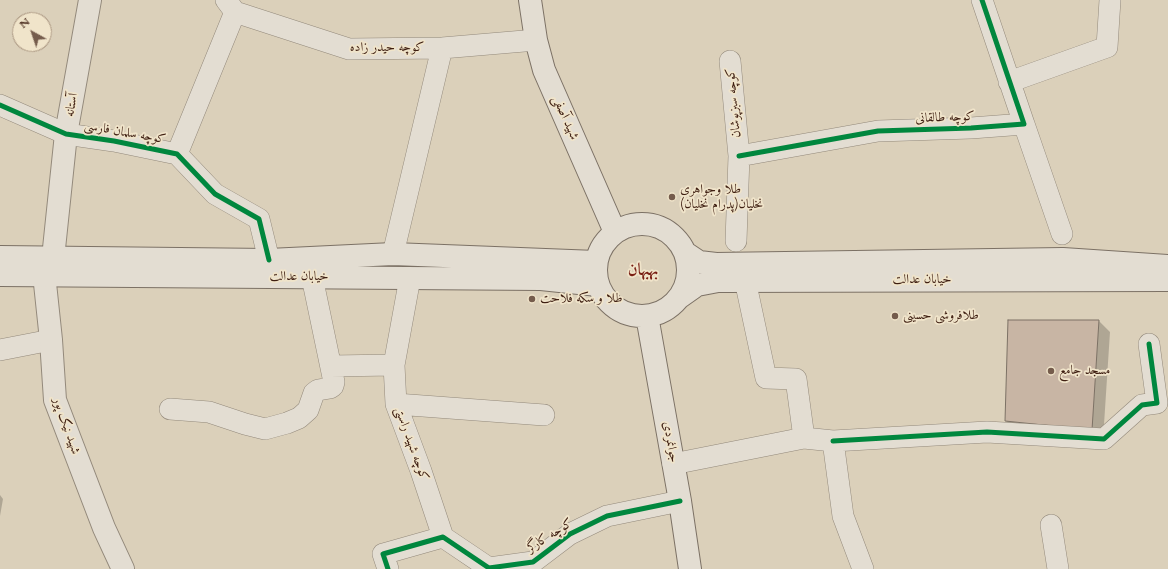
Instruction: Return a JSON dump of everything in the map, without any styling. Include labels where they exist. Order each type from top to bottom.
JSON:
[{"type":"main road","name":"آستانه","points":[[48,266],[66,134],[90,0]]},
{"type":"main road","name":"شهید آصفی","points":[[530,0],[536,40],[544,70],[615,232]]},
{"type":"main road","points":[[642,223],[656,225],[669,231],[680,241],[686,254],[689,268],[687,284],[680,297],[671,306],[660,313],[647,316],[631,315],[617,309],[605,298],[598,285],[596,262],[606,240],[615,232],[628,225],[642,223]]},
{"type":"main road","name":"خیابان عدالت","points":[[0,275],[48,266],[269,260],[393,254],[596,262]]},
{"type":"main road","name":"خیابان عدالت","points":[[686,254],[699,262],[716,264],[1063,259],[1168,266]]},
{"type":"main road","name":"خیابان عدالت","points":[[0,257],[48,266],[312,277],[541,280],[598,285]]},
{"type":"main road","name":"شهید نیک پور","points":[[48,266],[55,400],[104,528],[124,569]]},
{"type":"main road","name":"خیابان عدالت","points":[[680,297],[697,285],[718,280],[1168,280]]},
{"type":"main road","name":"جوانمردی","points":[[647,316],[680,501],[690,569]]},
{"type":"street","points":[[982,0],[1062,234]]},
{"type":"street","points":[[1009,82],[1107,47],[1110,0]]},
{"type":"street","name":"کوچه حیدر زاده","points":[[230,6],[348,49],[442,48],[536,40]]},
{"type":"street","points":[[177,154],[230,6]]},
{"type":"street","points":[[393,254],[442,48]]},
{"type":"street","name":"کوچه سبزپوشان","points":[[730,61],[739,156],[736,241]]},
{"type":"street","name":"کوچه سلمان فارسی","points":[[0,105],[66,134],[114,141],[177,154],[215,194],[259,219],[269,260]]},
{"type":"street","name":"کوچه طالقانی","points":[[739,156],[878,131],[971,128],[1024,124]]},
{"type":"street","points":[[170,409],[209,412],[265,429],[299,418],[308,410],[314,394],[318,390],[330,388],[333,386],[334,382],[312,277]]},
{"type":"street","name":"کوچه شهید راستی","points":[[410,278],[394,365],[396,404],[421,471],[443,538]]},
{"type":"street","points":[[745,280],[766,378],[796,379],[804,438]]},
{"type":"street","points":[[0,350],[51,340]]},
{"type":"street","points":[[673,464],[804,438],[833,441],[987,432],[1104,439],[1142,405],[1157,403],[1149,344]]},
{"type":"street","points":[[331,366],[394,365]]},
{"type":"street","points":[[396,404],[544,415]]},
{"type":"street","points":[[833,441],[843,516],[863,569]]},
{"type":"street","name":"کوچه کارگر","points":[[443,538],[489,568],[533,562],[570,534],[607,516],[680,501]]},
{"type":"street","points":[[1051,525],[1058,569]]},
{"type":"street","points":[[388,569],[383,554],[443,538]]},
{"type":"building","name":"مسجد جامع","points":[[1008,320],[1099,320],[1092,430],[1005,421]]},
{"type":"cycle path","points":[[739,156],[878,131],[971,128],[1024,124],[982,0]]},
{"type":"cycle path","points":[[0,105],[66,134],[114,141],[177,154],[215,194],[259,219],[269,260]]},
{"type":"cycle path","points":[[833,441],[987,432],[1104,439],[1142,405],[1157,403],[1149,344]]},
{"type":"cycle path","points":[[388,569],[383,554],[443,537],[489,568],[533,562],[570,534],[607,516],[680,501]]},
{"type":"place","name":"طلا وجواهری نخلیان(پدرام نخلیان)","points":[[672,197]]},
{"type":"place","name":"طلا و سکه فلاحت","points":[[532,299]]},
{"type":"place","name":"طلافروشی حسینی","points":[[895,316]]},
{"type":"place","name":"مسجد جامع","points":[[1051,371]]},
{"type":"district","name":"بهبهان","points":[[643,271]]}]
